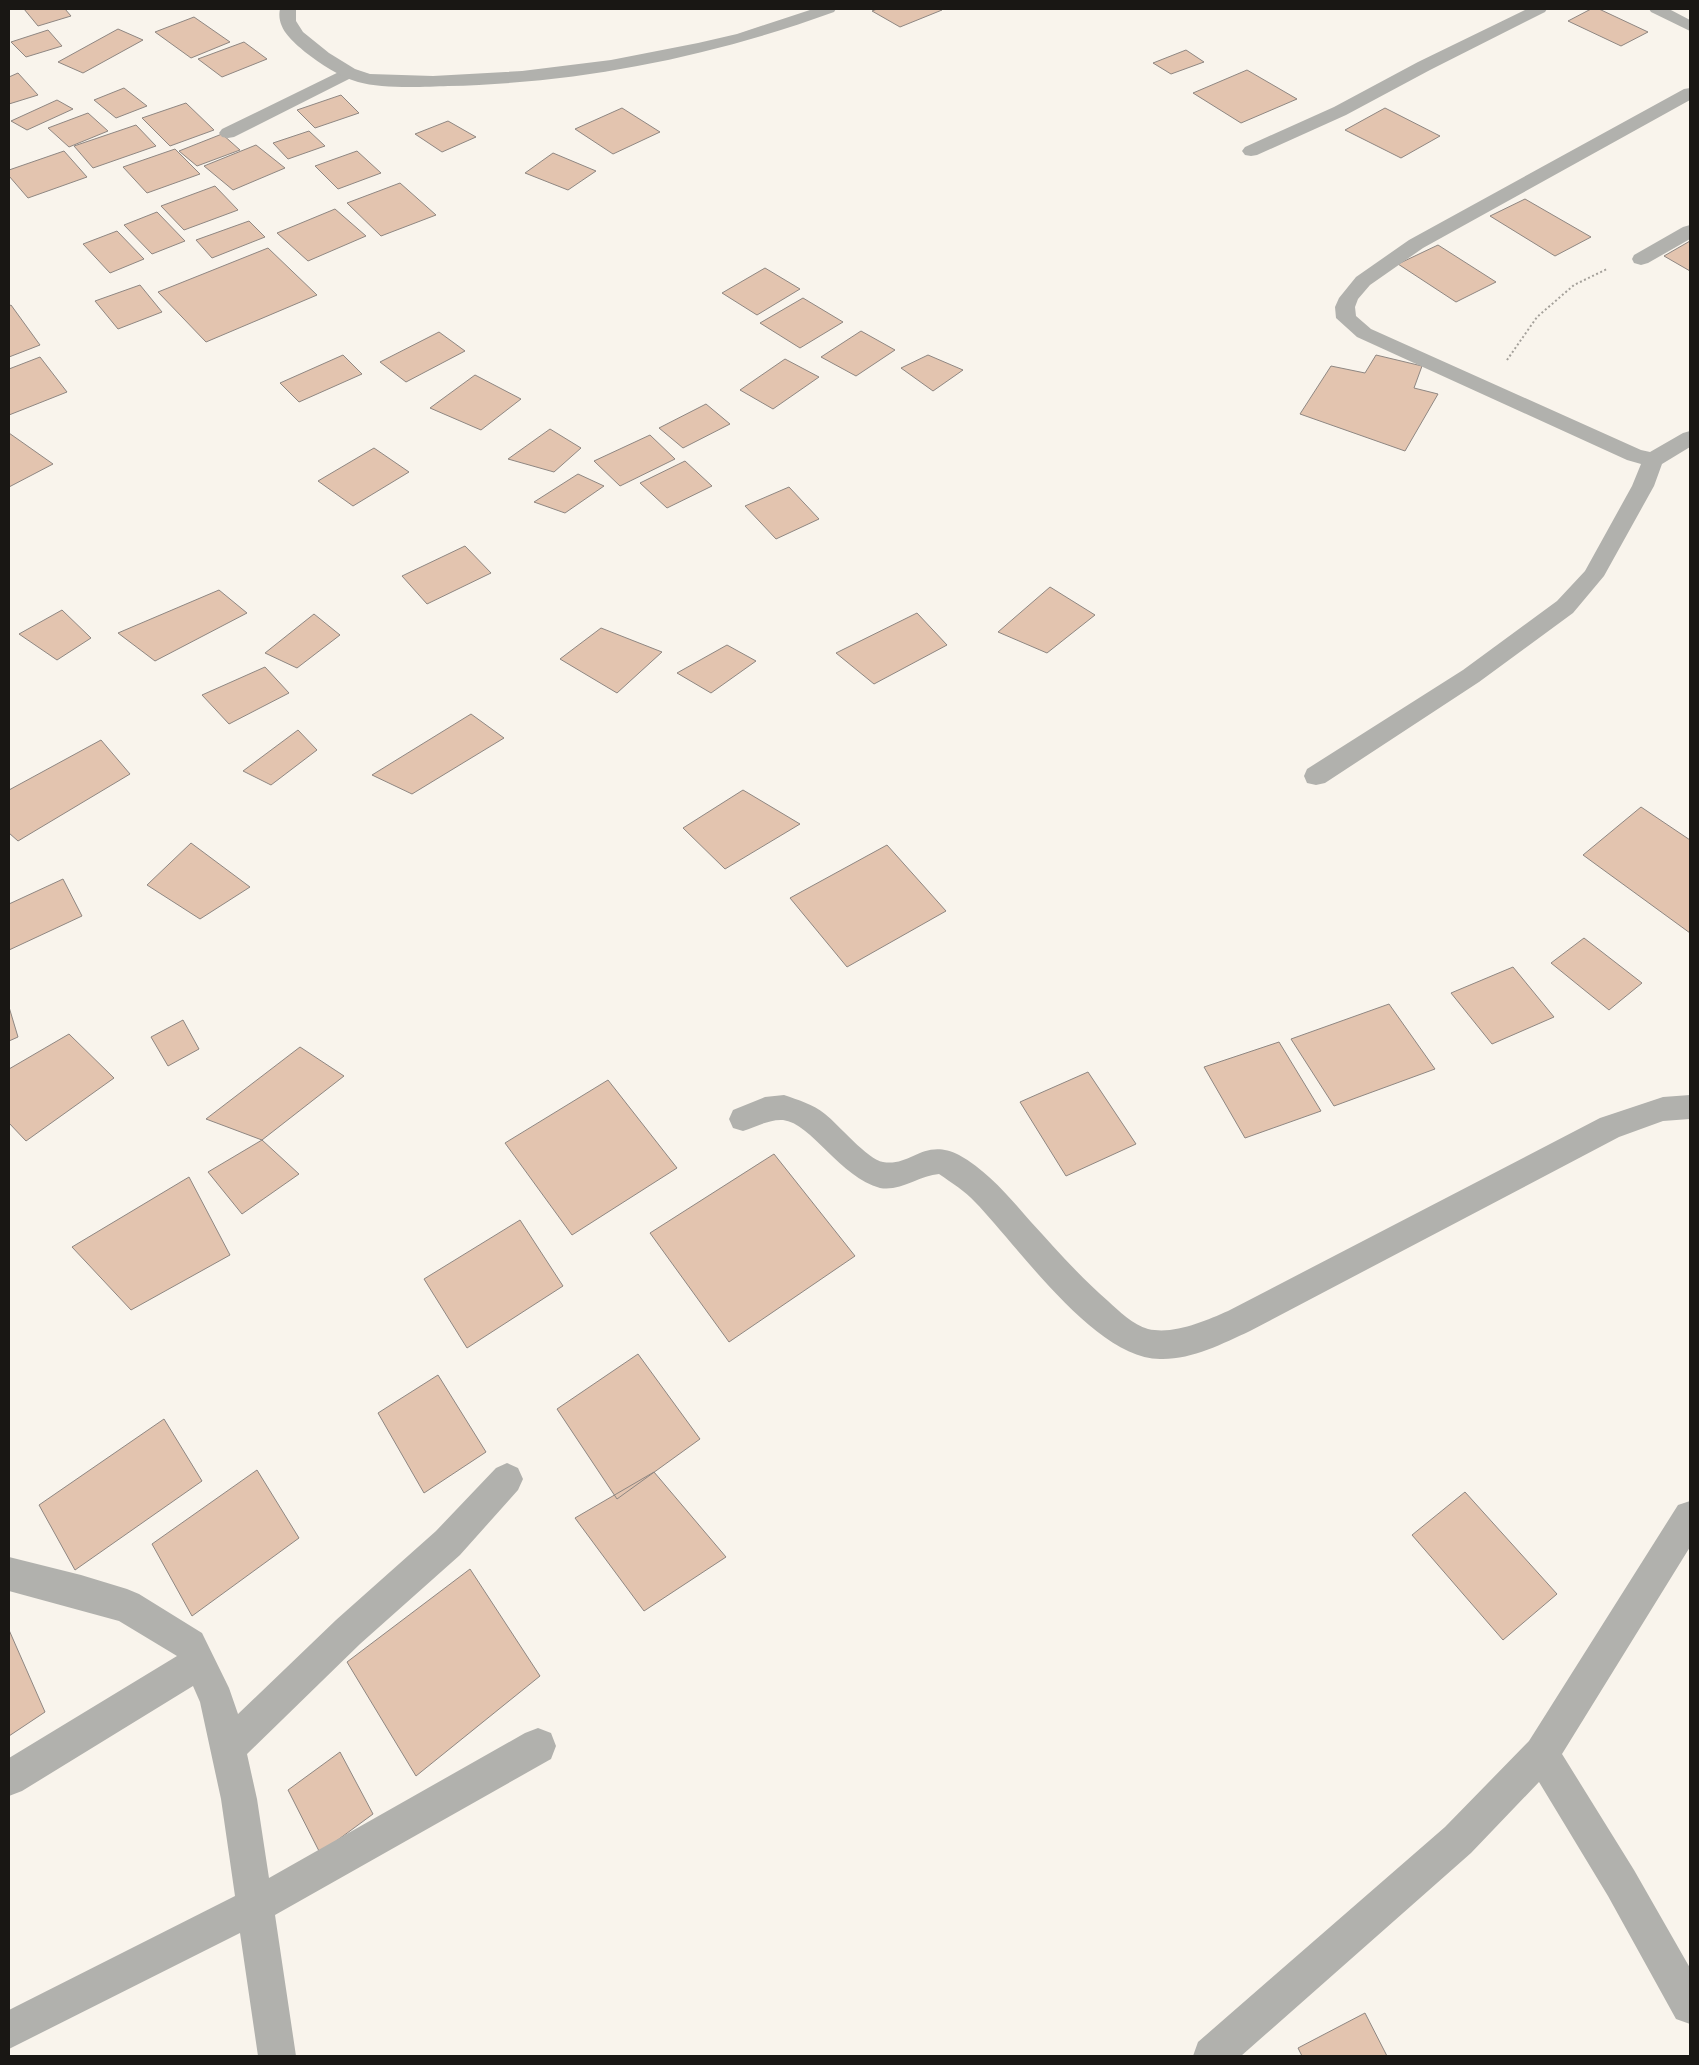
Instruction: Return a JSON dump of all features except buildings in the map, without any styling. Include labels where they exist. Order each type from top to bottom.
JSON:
[{"type":"street","points":[[288,9],[286,15],[290,29],[306,44],[347,73],[366,78],[452,82],[549,75],[644,61],[726,40],[828,9]]},
{"type":"street","points":[[1250,151],[1340,111],[1424,66],[1540,9]]},
{"type":"street","points":[[1657,9],[1690,26]]},
{"type":"street","points":[[228,134],[347,73]]},
{"type":"street","points":[[1653,460],[1634,455],[1364,332],[1346,318],[1345,307],[1349,298],[1362,282],[1416,244],[1690,93]]},
{"type":"street","points":[[1642,259],[1690,231]]},
{"type":"street","points":[[1316,776],[1471,676],[1565,607],[1593,576],[1643,486],[1653,460],[1690,438]]},
{"type":"street","points":[[743,1119],[768,1108],[790,1108],[802,1112],[815,1121],[852,1157],[873,1172],[883,1176],[900,1174],[933,1162],[946,1162],[983,1190],[1092,1309],[1131,1339],[1146,1344],[1165,1345],[1198,1338],[1239,1321],[1610,1127],[1663,1110],[1690,1107]]},
{"type":"street","points":[[228,1748],[348,1632],[448,1543],[507,1479]]},
{"type":"street","points":[[1212,2056],[1458,1840],[1542,1754],[1690,1517]]},
{"type":"street","points":[[9,1574],[82,1592],[127,1606],[190,1646],[200,1662],[217,1700],[239,1799],[277,2056]]},
{"type":"street","points":[[9,1778],[200,1662]]},
{"type":"street","points":[[9,2030],[255,1906],[538,1746]]},
{"type":"street","points":[[1542,1754],[1621,1883],[1690,2004]]},
{"type":"path","points":[[1489,390],[1537,317],[1574,285],[1601,271],[1642,259]]}]
